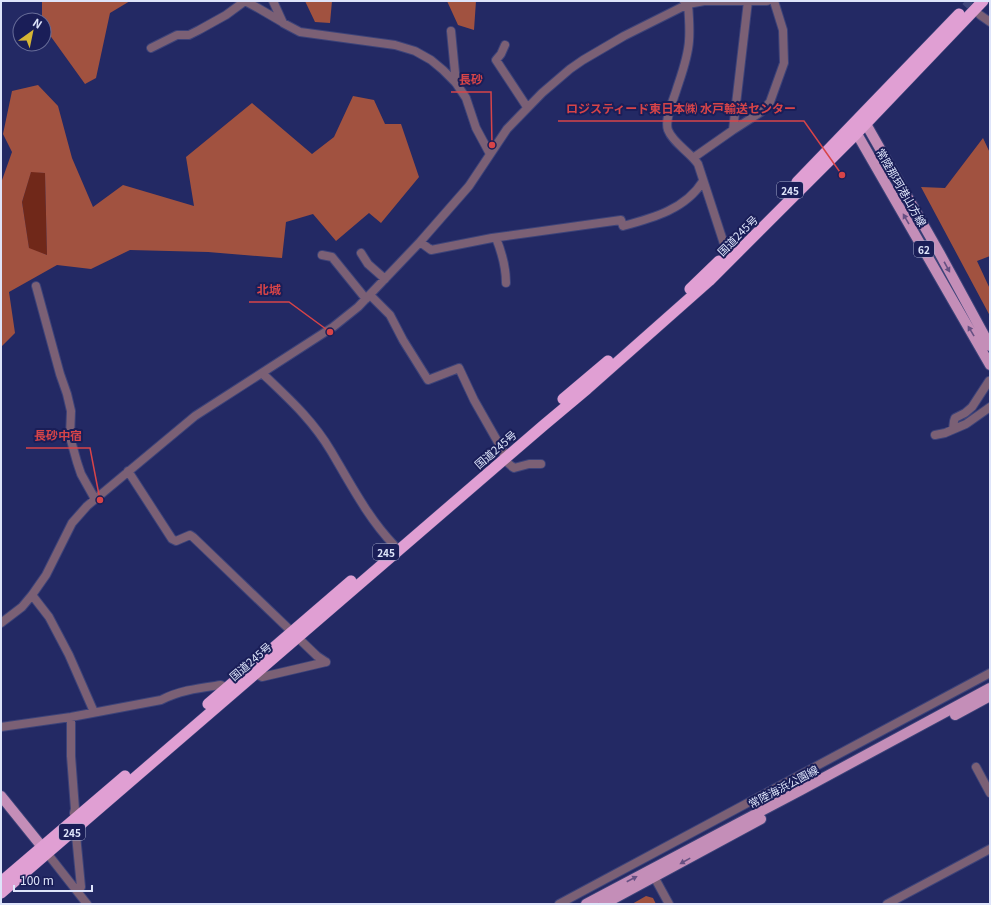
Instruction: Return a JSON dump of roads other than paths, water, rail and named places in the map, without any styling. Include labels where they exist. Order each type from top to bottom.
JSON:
[{"type":"highway","name":"国道245号","points":[[864,119],[972,1]]},
{"type":"highway","name":"国道245号","points":[[1,893],[45,850],[226,688],[295,635],[504,455],[683,295],[729,256],[982,1]]},
{"type":"highway","name":"国道245号","points":[[1,882],[45,850],[256,674],[295,635],[394,545],[504,455]]},
{"type":"main road","name":"常陸那珂港山方線","points":[[864,119],[990,346]]},
{"type":"main road","name":"常陸那珂港山方線","points":[[854,129],[990,365]]},
{"type":"main road","name":"常陸海浜公園線","points":[[604,904],[652,874],[789,797],[990,688]]},
{"type":"main road","name":"常陸海浜公園線","points":[[586,904],[607,892],[652,874],[990,696]]},
{"type":"main road","points":[[1,796],[45,850]]},
{"type":"street","points":[[151,48],[177,35],[189,35],[226,15],[245,1],[300,32],[395,45],[415,51],[431,60],[456,83],[466,98],[476,128],[490,154]]},
{"type":"street","points":[[273,1],[283,23]]},
{"type":"street","points":[[1,623],[22,607],[32,596],[46,575],[72,522],[87,506],[195,416],[333,327],[368,297],[420,242],[469,186],[507,129],[527,107],[570,69],[618,39],[686,3],[704,1],[767,1]]},
{"type":"street","points":[[733,130],[748,1]]},
{"type":"street","points":[[694,158],[761,112],[770,102],[784,63],[783,30],[774,1]]},
{"type":"street","points":[[686,3],[689,40],[687,56],[667,121],[668,130],[676,141],[694,158],[698,164],[729,256]]},
{"type":"street","points":[[980,15],[990,22]]},
{"type":"street","points":[[451,31],[456,83]]},
{"type":"street","points":[[505,45],[501,54],[496,60],[527,107]]},
{"type":"street","points":[[420,242],[431,250],[496,238],[621,220],[623,226],[661,214],[681,204],[703,181]]},
{"type":"street","points":[[496,238],[506,271],[506,283]]},
{"type":"street","points":[[361,253],[368,264],[385,279]]},
{"type":"street","points":[[322,255],[332,257],[368,297],[390,314],[403,340],[428,380],[459,368],[474,400],[504,455],[506,462],[514,468],[529,464],[541,464]]},
{"type":"street","points":[[36,286],[71,411],[70,437],[81,474],[95,499]]},
{"type":"street","points":[[262,373],[301,410],[309,420],[331,451],[358,498],[394,545]]},
{"type":"street","points":[[953,429],[955,418],[965,413],[972,407],[989,381]]},
{"type":"street","points":[[935,435],[966,424],[990,407]]},
{"type":"street","points":[[128,471],[172,539],[176,541],[190,535],[193,537],[317,656],[326,662],[262,677],[256,674]]},
{"type":"street","points":[[32,596],[48,617],[69,655],[94,712]]},
{"type":"street","points":[[559,904],[990,673]]},
{"type":"street","points":[[1,727],[71,717],[161,700],[173,694],[196,688],[221,685],[226,688]]},
{"type":"street","points":[[71,717],[70,756],[75,809],[74,813]]},
{"type":"street","points":[[976,767],[990,793]]},
{"type":"street","points":[[76,835],[81,887],[78,892]]},
{"type":"street","points":[[887,904],[990,849]]},
{"type":"street","points":[[45,850],[88,904]]},
{"type":"street","points":[[652,874],[669,904]]},
{"type":"street","points":[[602,882],[607,892]]},
{"type":"tunnel","points":[[965,1],[978,13]]},
{"type":"place","name":"長砂","points":[[492,145]]},
{"type":"place","name":"ロジスティード東日本㈱ 水戸輸送センター","points":[[842,175]]},
{"type":"place","name":"北城","points":[[330,332]]},
{"type":"place","name":"長砂中宿","points":[[100,500]]}]
